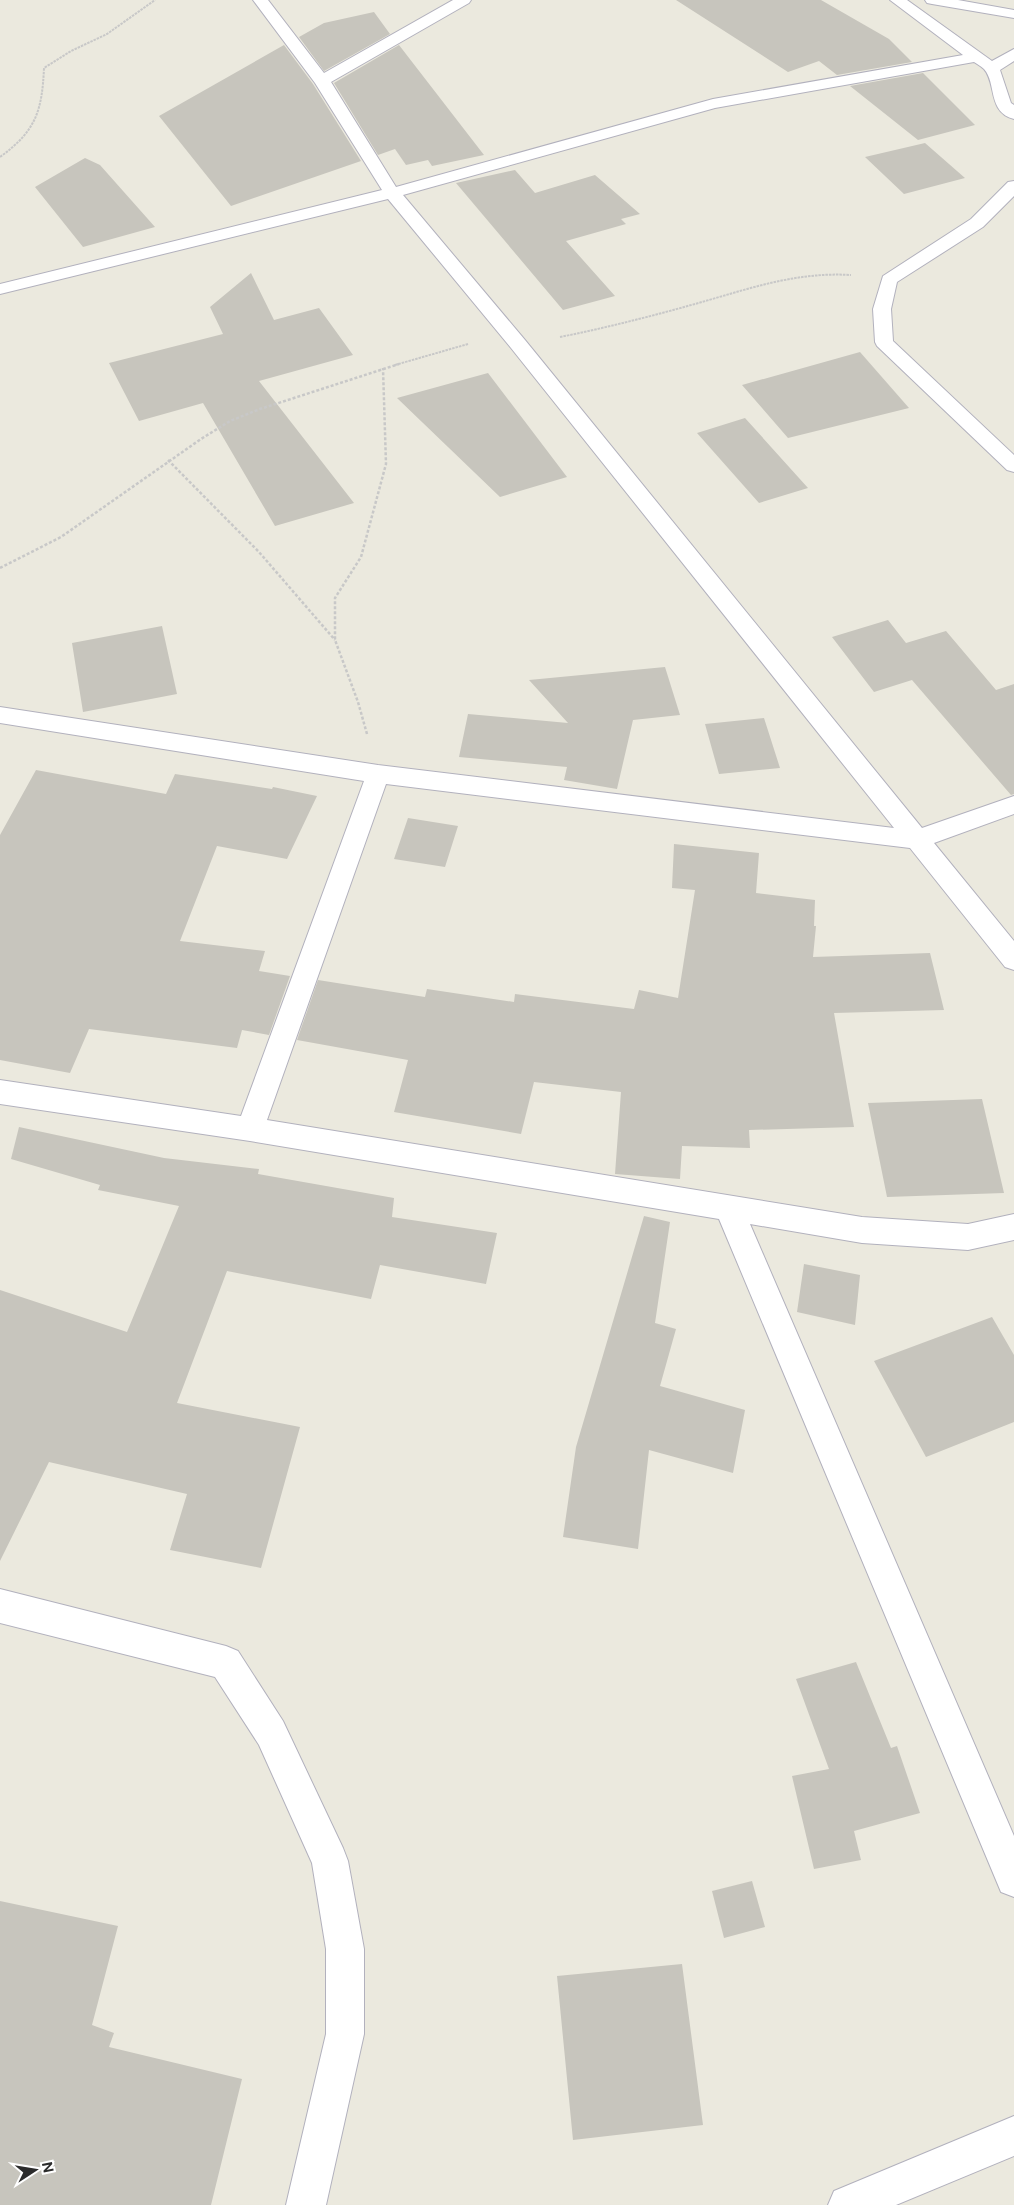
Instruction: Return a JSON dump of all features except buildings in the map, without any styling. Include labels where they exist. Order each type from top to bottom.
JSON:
[{"type":"street","points":[[260,0],[322,82],[392,193],[513,338],[1014,960]]},
{"type":"street","points":[[322,82],[464,0]]},
{"type":"street","points":[[897,0],[992,68],[1004,105],[1014,114]]},
{"type":"street","points":[[932,0],[1014,14]]},
{"type":"street","points":[[992,68],[1014,54]]},
{"type":"street","points":[[0,289],[392,193],[713,104],[976,57]]},
{"type":"street","points":[[1014,186],[977,223],[889,280],[882,309],[884,342],[1014,466]]},
{"type":"street","points":[[0,715],[378,774],[917,840],[1014,805]]},
{"type":"street","points":[[250,1130],[378,774]]},
{"type":"street","points":[[0,1092],[250,1130],[862,1230],[968,1237],[1014,1226]]},
{"type":"street","points":[[728,1208],[1014,1879]]},
{"type":"street","points":[[2,1612],[226,1663],[271,1732],[330,1861],[345,1949],[345,2034],[306,2205]]},
{"type":"street","points":[[848,2205],[1014,2136]]},
{"type":"path","points":[[0,157],[17,146],[34,126],[42,98],[44,68],[70,51],[107,34],[155,0]]},
{"type":"path","points":[[0,568],[29,556],[87,519],[168,460],[232,420],[354,376],[513,338],[580,333],[694,304],[790,276],[831,273],[889,280]]},
{"type":"path","points":[[378,774],[358,702],[335,640],[335,598],[361,557],[386,464],[383,368]]},
{"type":"path","points":[[168,460],[258,552],[335,640]]}]
